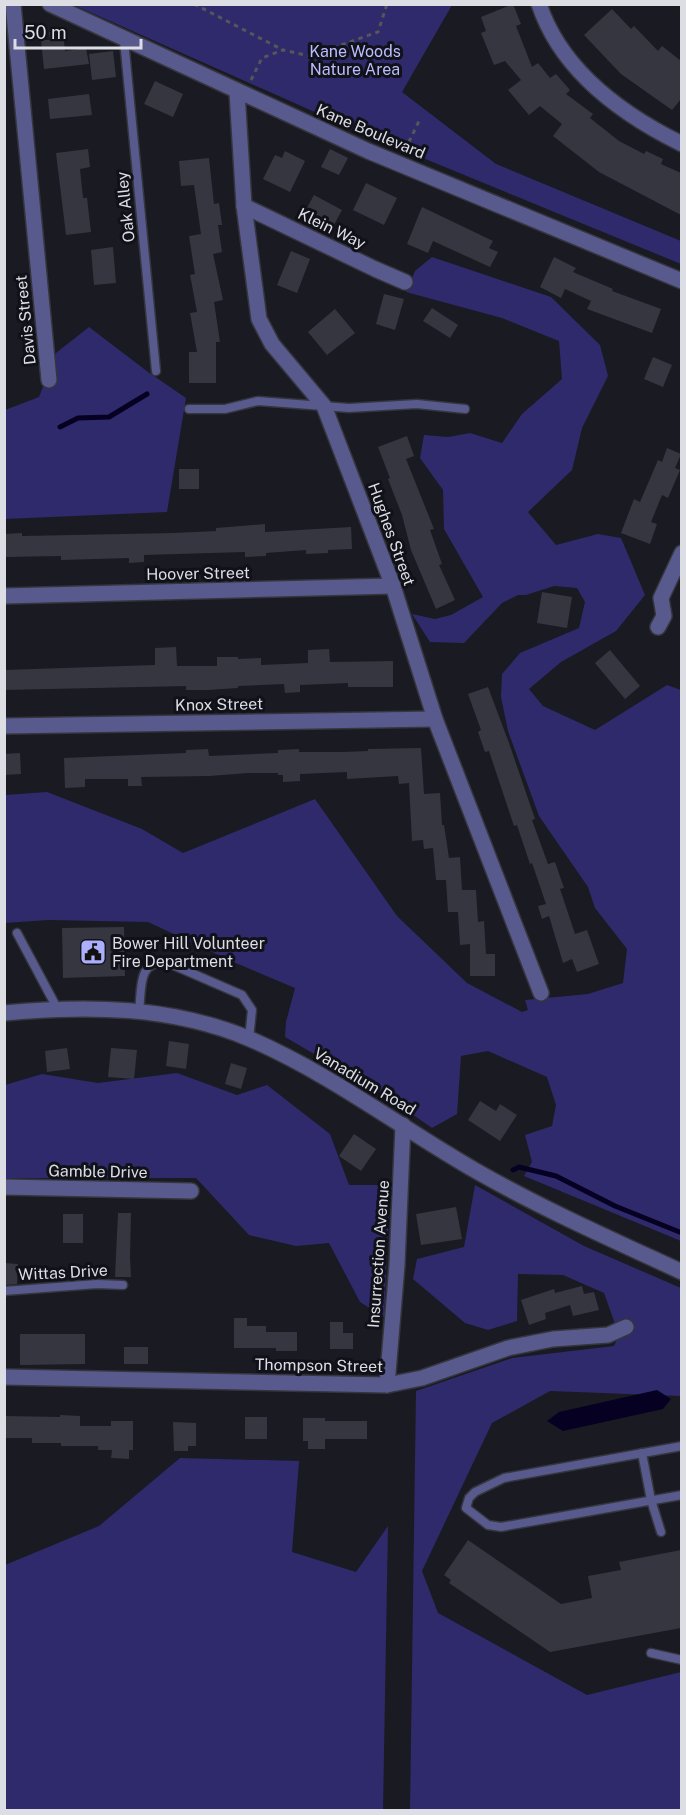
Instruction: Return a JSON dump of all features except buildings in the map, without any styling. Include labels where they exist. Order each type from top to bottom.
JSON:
[{"type":"street","name":"Davis Street","points":[[13,4],[49,380]]},
{"type":"street","name":"Kane Boulevard","points":[[50,4],[368,151],[681,281]]},
{"type":"street","points":[[539,4],[552,34],[577,71],[634,117],[681,144]]},
{"type":"street","name":"Hughes Street","points":[[237,92],[244,206],[259,319],[272,344],[324,406],[393,586],[435,718],[541,993]]},
{"type":"street","name":"Klein Way","points":[[244,206],[405,282]]},
{"type":"street","points":[[658,627],[664,616],[661,598],[681,553]]},
{"type":"street","name":"Hoover Street","points":[[4,596],[393,586]]},
{"type":"street","name":"Knox Street","points":[[4,726],[435,718]]},
{"type":"street","name":"Vanadium Road","points":[[4,1013],[57,1008],[139,1011],[194,1020],[249,1039],[317,1073],[478,1172],[681,1272]]},
{"type":"street","name":"Insurrection Avenue","points":[[387,1385],[397,1265],[403,1125]]},
{"type":"street","name":"Gamble Drive","points":[[4,1187],[191,1191]]},
{"type":"street","name":"Thompson Street","points":[[4,1377],[387,1385],[422,1378],[508,1348],[553,1339],[608,1335],[626,1327]]},
{"type":"lane","name":"Oak Alley","points":[[124,40],[156,371]]},
{"type":"lane","points":[[189,409],[225,409],[258,400],[350,408],[417,404],[465,409]]},
{"type":"lane","points":[[17,933],[57,1008]]},
{"type":"lane","points":[[139,1011],[144,972],[149,965],[166,962],[242,995],[252,1010],[249,1039]]},
{"type":"lane","name":"Wittas Drive","points":[[4,1291],[97,1284],[123,1285]]},
{"type":"lane","points":[[681,1446],[504,1478],[475,1492],[469,1498],[466,1508],[488,1525],[501,1527],[681,1495]]},
{"type":"lane","points":[[642,1453],[660,1532]]},
{"type":"lane","points":[[651,1653],[681,1660]]},
{"type":"path","points":[[194,4],[283,50],[310,56],[378,32],[387,4]]},
{"type":"path","points":[[250,82],[262,58],[283,50]]},
{"type":"path","points":[[405,152],[420,119]]},
{"type":"green space","name":"Kane Woods Nature Area","points":[[74,5],[452,5],[402,92],[496,164],[681,241],[681,264],[362,133]]},
{"type":"green space","points":[[432,257],[551,297],[600,345],[608,376],[582,428],[572,470],[528,512],[556,545],[598,534],[621,538],[645,595],[616,631],[561,662],[529,689],[543,706],[595,730],[667,685],[681,690],[681,1241],[524,1176],[532,1162],[525,1135],[552,1126],[556,1105],[547,1077],[488,1051],[461,1056],[457,1114],[432,1128],[383,1094],[285,1037],[286,1022],[295,988],[148,922],[48,920],[5,923],[5,795],[47,792],[142,829],[183,853],[315,799],[397,916],[467,983],[522,1012],[528,1010],[525,1000],[588,994],[623,983],[627,949],[595,908],[588,887],[539,816],[508,731],[501,697],[502,674],[520,653],[579,628],[585,602],[577,588],[554,586],[526,595],[518,595],[502,603],[464,643],[430,642],[412,614],[435,619],[451,615],[483,597],[444,529],[443,490],[420,458],[424,435],[448,437],[470,433],[502,443],[522,414],[562,379],[559,341],[502,318],[406,292],[415,271]]},
{"type":"green space","points":[[89,327],[186,398],[167,512],[5,519],[5,410],[39,397],[56,353]]},
{"type":"green space","points":[[177,1073],[237,1095],[267,1085],[330,1134],[349,1185],[390,1185],[384,1317],[360,1302],[329,1243],[296,1246],[249,1235],[196,1178],[5,1178],[5,1085],[42,1074],[98,1083]]},
{"type":"green space","points":[[475,1185],[584,1246],[681,1288],[681,1396],[550,1391],[492,1423],[422,1571],[438,1613],[587,1695],[681,1672],[681,1810],[410,1810],[416,1391],[512,1358],[614,1346],[619,1335],[604,1293],[563,1275],[518,1274],[517,1321],[488,1330],[465,1323],[413,1279],[417,1259],[464,1247]]},
{"type":"green space","points":[[180,1458],[299,1461],[292,1552],[356,1572],[388,1526],[383,1810],[5,1810],[5,1565],[99,1526]]},
{"type":"shaded area","points":[[657,1390],[671,1399],[663,1409],[563,1431],[547,1421],[559,1412]]},
{"type":"waterway","points":[[60,427],[78,418],[109,417],[147,394]]},
{"type":"waterway","points":[[513,1170],[519,1167],[556,1176],[615,1206],[682,1233]]},
{"type":"place","name":"Bower Hill Volunteer Fire Department","points":[[93,952]]}]
